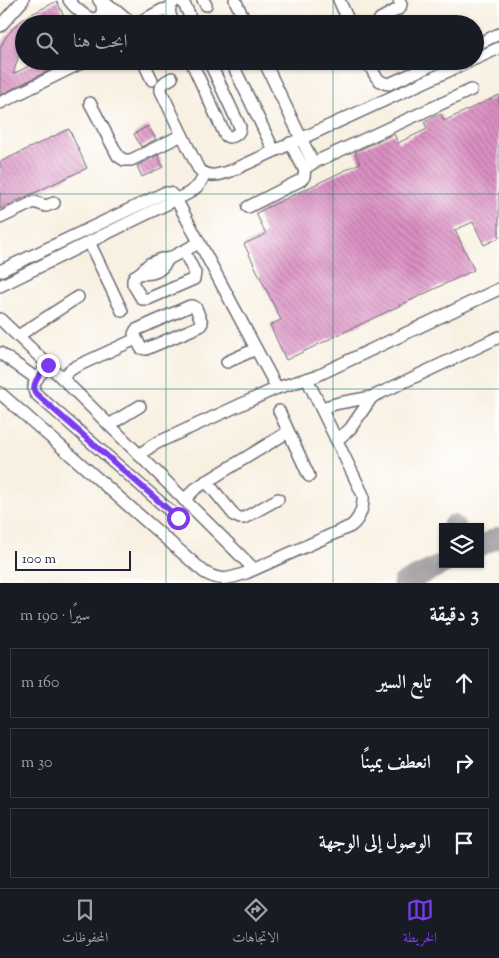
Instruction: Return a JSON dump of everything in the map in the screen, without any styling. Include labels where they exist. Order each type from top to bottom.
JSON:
[{"type":"lane","points":[[0,26],[23,0]]},
{"type":"lane","points":[[69,0],[84,15]]},
{"type":"lane","points":[[99,0],[103,5],[102,14],[105,15]]},
{"type":"lane","points":[[99,0],[123,15]]},
{"type":"lane","points":[[182,0],[189,14]]},
{"type":"lane","points":[[235,0],[242,15]]},
{"type":"lane","points":[[339,0],[346,15]]},
{"type":"lane","points":[[387,15],[400,8],[399,0]]},
{"type":"lane","points":[[152,15],[173,4]]},
{"type":"lane","points":[[484,41],[499,34]]},
{"type":"lane","points":[[484,55],[499,48]]},
{"type":"lane","points":[[0,103],[68,70]]},
{"type":"lane","points":[[147,70],[152,80]]},
{"type":"lane","points":[[195,70],[225,136],[231,137],[238,134],[240,127],[213,70]]},
{"type":"lane","points":[[235,70],[274,151]]},
{"type":"lane","points":[[268,70],[308,166]]},
{"type":"lane","points":[[373,70],[378,80],[389,84],[421,70]]},
{"type":"lane","points":[[172,78],[162,84],[160,89],[198,168],[205,174],[215,175],[226,173],[450,70]]},
{"type":"lane","points":[[248,207],[301,180],[308,166],[471,90]]},
{"type":"lane","points":[[90,103],[118,156],[124,160],[131,160],[182,135]]},
{"type":"lane","points":[[0,286],[176,199],[195,188],[205,174]]},
{"type":"lane","points":[[0,271],[164,193],[170,193],[176,199],[277,388]]},
{"type":"lane","points":[[0,218],[34,202],[46,206],[54,203]]},
{"type":"lane","points":[[89,242],[122,311]]},
{"type":"lane","points":[[184,251],[195,273],[193,280],[148,299],[141,297],[133,282],[135,276],[140,273],[156,272],[168,259],[199,243]]},
{"type":"lane","points":[[139,455],[161,440],[277,388],[307,379],[499,289]]},
{"type":"lane","points":[[18,336],[78,297]]},
{"type":"lane","points":[[190,306],[196,308],[202,323],[200,326],[146,349],[141,348],[136,339],[134,334],[136,330],[190,306]]},
{"type":"lane","points":[[0,319],[254,569]]},
{"type":"lane","points":[[321,408],[372,398],[499,337]]},
{"type":"lane","points":[[62,378],[75,367],[136,339]]},
{"type":"lane","points":[[228,362],[256,349]]},
{"type":"lane","points":[[0,353],[37,380]]},
{"type":"lane","points":[[48,365],[34,382],[37,394],[178,518]]},
{"type":"lane","points":[[0,394],[204,572],[224,579],[254,569],[351,526],[358,518],[363,506],[363,495],[307,379]]},
{"type":"lane","points":[[337,440],[350,430],[372,398]]},
{"type":"lane","points":[[109,425],[140,406]]},
{"type":"lane","points":[[279,411],[308,476]]},
{"type":"lane","points":[[184,500],[195,489],[288,432]]},
{"type":"lane","points":[[206,482],[235,516],[240,518],[244,518],[278,499]]},
{"type":"building","points":[[57,1],[63,15],[30,15]]},
{"type":"building","points":[[15,26],[15,68],[13,74],[21,70],[50,70],[0,95],[0,48]]},
{"type":"building","points":[[499,95],[499,238],[484,245],[473,222],[455,230],[474,270],[286,360],[270,325],[281,320],[244,244],[266,234],[256,213],[360,163],[355,152],[394,134],[398,143],[427,129],[424,122],[441,114],[444,121]]},
{"type":"building","points":[[148,126],[156,139],[141,147],[134,134]]},
{"type":"building","points":[[69,129],[87,168],[0,209],[0,162]]},
{"type":"building","points":[[158,155],[163,167],[142,177],[137,166]]},
{"type":"taxiway","points":[[484,544],[499,537]]},
{"type":"taxiway","points":[[403,583],[439,566]]},
{"type":"route","points":[[48,365],[34,382],[35,393],[178,518]]}]
